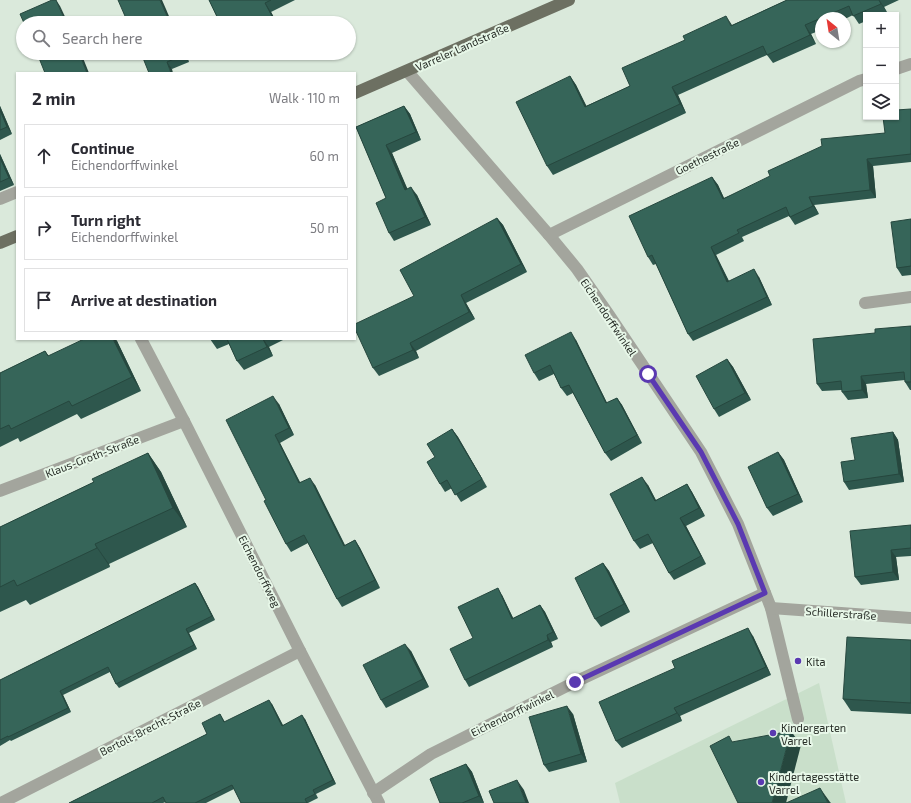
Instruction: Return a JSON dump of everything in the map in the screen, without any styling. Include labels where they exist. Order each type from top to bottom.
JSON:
[{"type":"main road","name":"Varreler Landstraße","points":[[356,93],[569,0]]},
{"type":"main road","points":[[0,243],[16,236]]},
{"type":"street","points":[[899,68],[911,64]]},
{"type":"street","name":"Eichendorffwinkel","points":[[407,71],[549,234],[577,269],[701,452],[738,524],[765,593],[798,719]]},
{"type":"street","name":"Goethestraße","points":[[549,234],[863,80]]},
{"type":"street","points":[[0,199],[16,192]]},
{"type":"street","points":[[865,303],[911,297]]},
{"type":"street","name":"Eichendorffweg","points":[[142,340],[376,798]]},
{"type":"street","name":"Klaus-Groth-Straße","points":[[0,491],[184,421]]},
{"type":"street","name":"Eichendorffwinkel","points":[[376,798],[431,754],[575,682],[765,593]]},
{"type":"street","name":"Schillerstraße","points":[[770,608],[911,618]]},
{"type":"street","name":"Bertolt-Brecht-Straße","points":[[1,803],[300,651]]},
{"type":"shaded area","name":"Kindergarten Varrel","points":[[819,683],[846,803],[620,803],[615,783]]},
{"type":"building","points":[[52,0],[56,0],[63,16],[21,16],[20,14]]},
{"type":"building","points":[[118,0],[160,0],[167,16],[125,16]]},
{"type":"building","points":[[209,0],[271,0],[265,3],[272,16],[217,16]]},
{"type":"building","points":[[787,0],[879,0],[881,4],[853,16],[849,6],[835,12],[815,12],[815,21],[805,25],[810,35],[767,55],[763,46],[672,87],[680,104],[547,166],[516,102],[570,76],[585,107],[630,86],[622,68],[685,40],[683,36],[726,16],[731,26]]},
{"type":"building","points":[[40,60],[82,60],[87,72],[45,72]]},
{"type":"building","points":[[144,60],[172,60],[167,62],[171,72],[149,72]]},
{"type":"building","points":[[404,106],[416,132],[386,145],[405,190],[411,187],[425,217],[389,233],[376,203],[386,198],[356,127]]},
{"type":"building","points":[[911,109],[911,154],[867,159],[870,190],[809,197],[813,206],[790,217],[786,207],[737,230],[739,233],[711,247],[727,282],[754,269],[767,297],[688,334],[652,255],[648,257],[629,216],[712,177],[723,199],[770,176],[768,171],[822,146],[821,139],[885,133],[883,120],[899,120],[899,110]]},
{"type":"building","points":[[0,110],[7,127],[0,130]]},
{"type":"building","points":[[0,158],[9,178],[0,182]]},
{"type":"building","points":[[497,218],[521,264],[461,295],[469,312],[410,343],[413,350],[373,368],[356,331],[356,324],[414,296],[400,270]]},
{"type":"building","points":[[911,219],[911,266],[897,268],[891,222]]},
{"type":"building","points":[[911,326],[911,382],[905,382],[904,372],[861,376],[862,390],[842,392],[841,381],[817,384],[813,339],[875,333],[875,329]]},
{"type":"building","points":[[571,332],[606,403],[617,398],[637,435],[605,453],[569,385],[561,388],[550,365],[534,373],[525,355]]},
{"type":"building","points":[[82,340],[114,340],[132,377],[72,406],[69,401],[11,429],[9,425],[0,429],[0,373],[45,351],[48,356]]},
{"type":"building","points":[[227,340],[264,340],[267,347],[237,361]]},
{"type":"building","points":[[727,359],[745,393],[714,409],[696,376]]},
{"type":"building","points":[[273,396],[289,428],[275,435],[299,483],[310,478],[344,546],[355,540],[375,580],[337,599],[304,535],[286,544],[226,420]]},
{"type":"building","points":[[452,429],[482,479],[455,495],[447,480],[440,484],[427,462],[435,457],[427,444]]},
{"type":"building","points":[[893,432],[899,474],[844,482],[841,462],[855,460],[851,438]]},
{"type":"building","points":[[778,452],[798,494],[767,508],[748,467]]},
{"type":"building","points":[[148,453],[173,508],[95,544],[97,548],[17,586],[14,580],[0,587],[0,527],[94,482],[92,479]]},
{"type":"building","points":[[642,477],[655,501],[687,484],[699,508],[680,518],[701,556],[669,573],[648,534],[634,541],[610,494]]},
{"type":"building","points":[[911,525],[911,548],[891,550],[893,572],[855,577],[850,531]]},
{"type":"building","points":[[603,563],[624,604],[595,619],[575,578]]},
{"type":"building","points":[[195,583],[212,616],[186,629],[194,645],[116,684],[108,667],[60,691],[68,708],[0,740],[0,680]]},
{"type":"building","points":[[498,588],[512,619],[540,605],[553,632],[547,635],[548,640],[465,680],[450,649],[473,638],[458,607]]},
{"type":"building","points":[[748,628],[766,667],[674,708],[677,713],[616,741],[599,702],[675,668],[672,661]]},
{"type":"building","points":[[847,637],[911,640],[911,703],[843,699]]},
{"type":"building","points":[[405,644],[423,679],[381,700],[363,665]]},
{"type":"building","points":[[269,700],[282,726],[302,715],[333,780],[313,790],[315,794],[305,799],[307,803],[241,803],[232,785],[195,803],[166,803],[163,797],[152,803],[69,803],[207,734],[202,723],[220,714],[224,722]]},
{"type":"building","points":[[567,706],[581,754],[544,765],[529,717]]},
{"type":"building","name":"Kindertagesstätte Varrel","points":[[791,731],[772,803],[738,803],[710,746],[729,736],[732,742]]},
{"type":"building","points":[[466,764],[479,796],[462,803],[440,803],[430,779]]},
{"type":"building","points":[[517,780],[526,803],[494,803],[489,791]]},
{"type":"building","points":[[820,788],[828,803],[786,803]]},
{"type":"place","name":"Kita","points":[[798,661]]},
{"type":"place","name":"Kindergarten Varrel","points":[[773,733]]},
{"type":"place","name":"Kindertagesstätte Varrel","points":[[761,782]]},
{"type":"route","points":[[575,682],[765,593],[738,524],[701,452],[648,374]]}]
